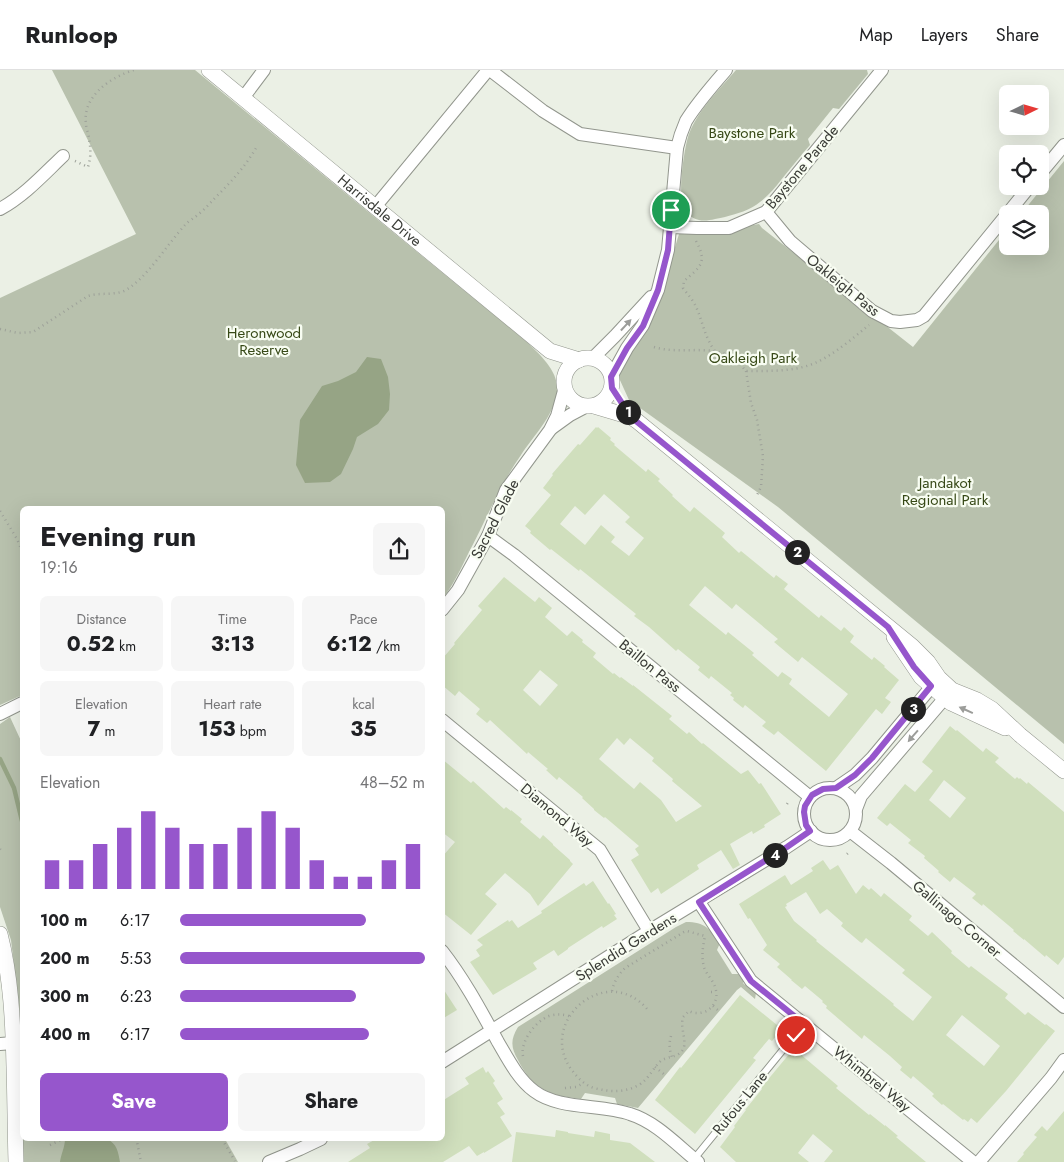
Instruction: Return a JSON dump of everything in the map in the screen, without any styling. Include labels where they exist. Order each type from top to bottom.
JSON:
[{"type":"street","name":"Harrisdale Drive","points":[[209,70],[550,350],[585,360]]},
{"type":"street","points":[[243,98],[264,70]]},
{"type":"street","points":[[375,207],[489,70],[543,110],[580,134],[677,148]]},
{"type":"street","points":[[590,406],[605,399],[627,348],[643,326],[658,290],[668,250],[677,148],[680,135],[686,121],[726,70]]},
{"type":"street","name":"Baystone Parade","points":[[671,226],[728,228],[766,212],[882,70]]},
{"type":"street","points":[[1049,163],[1064,145]]},
{"type":"street","points":[[0,209],[23,195],[63,156]]},
{"type":"street","name":"Oakleigh Pass","points":[[766,212],[790,241],[872,311],[891,321],[905,322],[917,320],[924,316],[1023,195]]},
{"type":"street","points":[[631,417],[573,401],[569,396],[565,382],[567,371],[572,365],[585,360],[615,336],[658,290]]},
{"type":"street","name":"Harrisdale Drive","points":[[550,350],[565,382]]},
{"type":"street","points":[[585,360],[599,361],[606,366],[610,373],[611,382],[631,417],[888,627],[914,667],[948,694],[951,703],[1020,735],[1064,771]]},
{"type":"street","name":"Sacred Glade","points":[[445,606],[458,590],[488,536],[506,490],[550,430],[557,416],[565,382]]},
{"type":"street","name":"Sacred Glade","points":[[550,430],[570,416],[590,406]]},
{"type":"street","name":"Baillon Pass","points":[[488,536],[522,561],[810,797]]},
{"type":"street","points":[[836,788],[855,775],[872,758],[935,682]]},
{"type":"street","points":[[856,809],[849,796],[843,791],[836,788],[823,789],[810,797],[805,806],[806,825],[815,836],[822,839],[837,840],[850,832],[854,825],[856,809],[861,796],[948,694]]},
{"type":"street","points":[[0,714],[20,704]]},
{"type":"street","name":"Diamond Way","points":[[445,722],[600,850],[649,931]]},
{"type":"street","name":"Splendid Gardens","points":[[445,1060],[810,831]]},
{"type":"street","name":"Gallinago Corner","points":[[850,832],[1064,1008]]},
{"type":"street","name":"Whimbrel Way","points":[[699,902],[751,981],[973,1162]]},
{"type":"street","points":[[0,934],[11,1004],[7,1043],[16,1162]]},
{"type":"street","points":[[445,956],[521,1078],[528,1086],[555,1102],[628,1113],[642,1118],[696,1160]]},
{"type":"street","points":[[979,1162],[1051,1078],[1064,1060]]},
{"type":"street","points":[[269,1162],[316,1141]]},
{"type":"lane","name":"Rufous Lane","points":[[696,1160],[804,1024]]},
{"type":"path","points":[[63,156],[88,166],[91,155],[85,123],[86,113],[93,96],[105,84],[122,74],[134,70]]},
{"type":"path","points":[[0,329],[18,334],[33,332],[88,296],[123,291],[129,288],[158,259],[186,223],[202,212],[231,181],[256,148]]},
{"type":"path","points":[[696,241],[702,255],[700,265],[697,271],[684,281],[683,288],[697,308],[706,336],[715,351]]},
{"type":"path","points":[[746,371],[792,369],[815,363],[874,322]]},
{"type":"path","points":[[654,348],[675,351],[715,351],[734,357],[746,371],[751,403],[757,420],[762,456],[761,487],[756,497]]},
{"type":"path","points":[[0,511],[20,546]]},
{"type":"path","points":[[0,849],[3,853]]},
{"type":"path","points":[[612,991],[615,981],[625,968],[687,931],[705,936],[703,947],[704,969],[714,983],[716,1000],[707,1011],[689,1012],[683,1017],[684,1049],[679,1054],[661,1061],[644,1082],[627,1090],[612,1091],[590,1087],[573,1072],[564,1054],[562,1043],[563,1031],[569,1016],[588,998],[612,991],[633,997],[648,1010]]},
{"type":"path","points":[[711,992],[716,992]]},
{"type":"path","points":[[713,1006],[719,1011]]},
{"type":"path","points":[[526,1061],[523,1055],[523,1047],[526,1039],[538,1023],[550,1016],[561,1014],[569,1016]]},
{"type":"path","points":[[671,1036],[669,1042],[672,1056]]},
{"type":"path","points":[[656,1067],[665,1076]]},
{"type":"path","points":[[564,1088],[576,1087],[584,1083]]},
{"type":"path","points":[[50,1145],[59,1141]]},
{"type":"path","points":[[136,1141],[140,1154],[140,1162]]},
{"type":"path","points":[[223,1141],[235,1161]]},
{"type":"green space","name":"Heronwood Reserve","points":[[52,70],[195,70],[538,352],[548,364],[555,378],[557,393],[555,402],[542,426],[506,478],[457,576],[445,595],[445,506],[20,506],[20,696],[0,705],[0,298],[136,234]]},
{"type":"green space","name":"Baystone Park","points":[[736,70],[867,70],[868,74],[839,109],[833,108],[808,139],[810,145],[763,200],[734,215],[709,220],[696,219],[691,217],[685,210],[682,199],[682,170],[687,141],[693,125],[703,108]]},
{"type":"green space","name":"Jandakot Regional Park","points":[[1064,161],[1064,744],[778,507],[629,400],[619,378],[623,361],[669,267],[679,234],[706,234],[759,224],[913,347],[999,240],[999,255],[1049,255],[1049,205],[1028,205],[1036,195],[1049,195],[1049,179]]},
{"type":"green space","points":[[10,717],[20,739],[20,1014],[11,940],[0,907],[0,724]]},
{"type":"green space","points":[[686,922],[698,923],[706,927],[713,934],[720,943],[717,950],[732,974],[739,974],[744,981],[743,983],[756,993],[755,999],[741,987],[737,990],[638,1108],[617,1104],[615,1098],[585,1093],[581,1099],[556,1095],[543,1089],[531,1080],[525,1073],[513,1048],[513,1040],[518,1027]]},
{"type":"green space","points":[[23,1141],[226,1141],[238,1162],[23,1162]]},
{"type":"shaded area","points":[[367,357],[381,359],[388,377],[389,410],[378,424],[357,437],[341,474],[330,482],[305,483],[296,465],[300,420],[322,386],[356,372]]},
{"type":"shaded area","points":[[65,1141],[110,1141],[119,1154],[120,1162],[60,1162]]},
{"type":"building","points":[[598,427],[611,438],[610,440],[614,445],[646,472],[648,469],[660,479],[658,481],[690,512],[694,507],[725,533],[722,537],[739,553],[741,551],[774,578],[776,575],[788,584],[784,589],[819,618],[821,615],[841,631],[844,627],[854,636],[850,642],[872,660],[874,657],[899,680],[885,698],[891,702],[882,714],[876,709],[826,771],[778,731],[774,735],[762,726],[766,722],[745,705],[743,708],[733,700],[734,698],[730,695],[732,693],[711,676],[709,679],[698,670],[700,667],[678,649],[676,651],[634,616],[636,614],[580,569],[579,571],[530,533],[531,531],[525,526],[551,495],[543,488],[552,474],[578,444],[580,445]],"holes":[[[604,494],[630,517],[625,522],[644,538],[629,556],[611,542],[615,537],[601,525],[585,545],[560,524],[575,506],[585,515]],[[705,586],[732,609],[736,604],[778,639],[774,642],[798,662],[802,657],[848,694],[829,717],[789,684],[792,679],[782,672],[778,677],[752,655],[754,653],[728,632],[726,635],[689,605]]]},
{"type":"building","points":[[504,577],[535,602],[539,597],[552,608],[545,617],[567,636],[572,631],[596,653],[593,657],[613,674],[633,685],[672,716],[669,719],[687,734],[689,732],[741,774],[748,770],[759,784],[761,783],[781,814],[764,825],[765,827],[753,834],[752,831],[730,844],[740,865],[733,869],[721,850],[697,865],[699,869],[661,894],[658,888],[651,893],[631,860],[639,855],[635,849],[639,846],[594,810],[583,797],[559,777],[557,780],[546,770],[548,769],[528,752],[527,754],[490,720],[487,723],[476,714],[480,709],[459,691],[455,696],[445,688],[445,656],[482,610],[478,606]],"holes":[[[540,670],[558,685],[540,706],[523,690]],[[617,738],[624,745],[630,738],[654,758],[652,761],[673,779],[672,781],[702,806],[676,822],[661,800],[640,782],[634,789],[599,759]]]},
{"type":"building","points":[[950,726],[983,752],[986,748],[999,758],[995,762],[1015,779],[1017,777],[1027,784],[1028,782],[1064,812],[1064,957],[1058,965],[1024,940],[983,904],[982,906],[972,898],[976,894],[954,877],[950,882],[938,872],[924,858],[925,856],[908,843],[911,840],[890,823],[887,826],[877,818],[905,784],[915,792],[933,771],[922,762]],"holes":[[[944,780],[966,798],[950,818],[929,800]]]},
{"type":"building","points":[[445,761],[471,783],[473,781],[504,809],[506,807],[511,810],[522,819],[520,822],[540,839],[543,835],[573,864],[538,906],[530,894],[505,873],[485,894],[497,904],[471,935],[445,914],[445,854],[455,842],[445,834]]},
{"type":"building","points":[[823,860],[830,870],[838,865],[856,894],[863,885],[869,890],[871,888],[881,897],[884,893],[912,916],[909,920],[928,936],[932,932],[952,951],[951,953],[969,968],[971,966],[1008,994],[1005,998],[1025,1015],[1028,1012],[1055,1031],[977,1123],[971,1118],[968,1122],[963,1120],[942,1105],[932,1096],[934,1094],[913,1076],[911,1079],[900,1070],[902,1067],[890,1056],[864,1035],[862,1039],[826,1008],[827,1006],[823,1001],[805,986],[802,989],[791,980],[777,967],[780,964],[763,950],[767,945],[739,904],[785,875],[791,885],[813,871],[811,868]],"holes":[[[806,892],[820,914],[827,909],[843,923],[841,926],[860,942],[862,943],[866,938],[905,970],[902,973],[932,997],[913,1021],[794,921],[785,907],[787,906],[786,904]],[[962,1015],[1000,1046],[984,1066],[946,1035]]]},
{"type":"building","points":[[593,881],[616,914],[614,915],[617,919],[603,928],[602,926],[558,956],[554,950],[533,963],[537,969],[493,995],[470,962],[480,956],[476,950],[483,945],[477,940],[508,920],[509,922],[512,920],[518,928],[584,883],[586,886]]},
{"type":"building","points":[[445,992],[457,1010],[445,1017]]},
{"type":"building","points":[[740,995],[782,1029],[772,1041],[769,1039],[753,1058],[756,1060],[695,1134],[655,1100]]},
{"type":"building","points":[[790,1053],[795,1057],[799,1053],[838,1086],[836,1088],[869,1115],[885,1125],[898,1136],[896,1137],[926,1162],[824,1162],[833,1151],[813,1134],[798,1153],[809,1162],[736,1162],[720,1147],[761,1088]]},
{"type":"building","points":[[483,1067],[486,1073],[488,1071],[503,1099],[497,1103],[505,1114],[500,1117],[512,1136],[477,1156],[469,1146],[443,1162],[348,1162],[370,1148],[367,1144],[372,1141],[445,1141],[445,1099],[469,1084],[465,1078]]},
{"type":"building","points":[[1064,1111],[1064,1162],[1017,1162],[1037,1137],[1034,1135],[1042,1126],[1047,1131]]},
{"type":"building","points":[[556,1130],[594,1137],[595,1131],[610,1134],[610,1140],[630,1143],[655,1162],[512,1162],[516,1132],[555,1137]]},
{"type":"waterway","points":[[0,759],[14,788],[20,813]]},
{"type":"route","points":[[671,210],[668,250],[658,290],[643,326],[627,348],[611,377],[612,388],[631,417],[888,627],[921,677],[931,686],[872,758],[855,775],[836,788],[823,789],[812,795],[805,806],[804,812],[804,819],[810,831],[699,902],[751,981],[804,1024],[796,1035]]},
{"type":"park label","name":"Oakleigh Park","points":[[753,358]]}]
